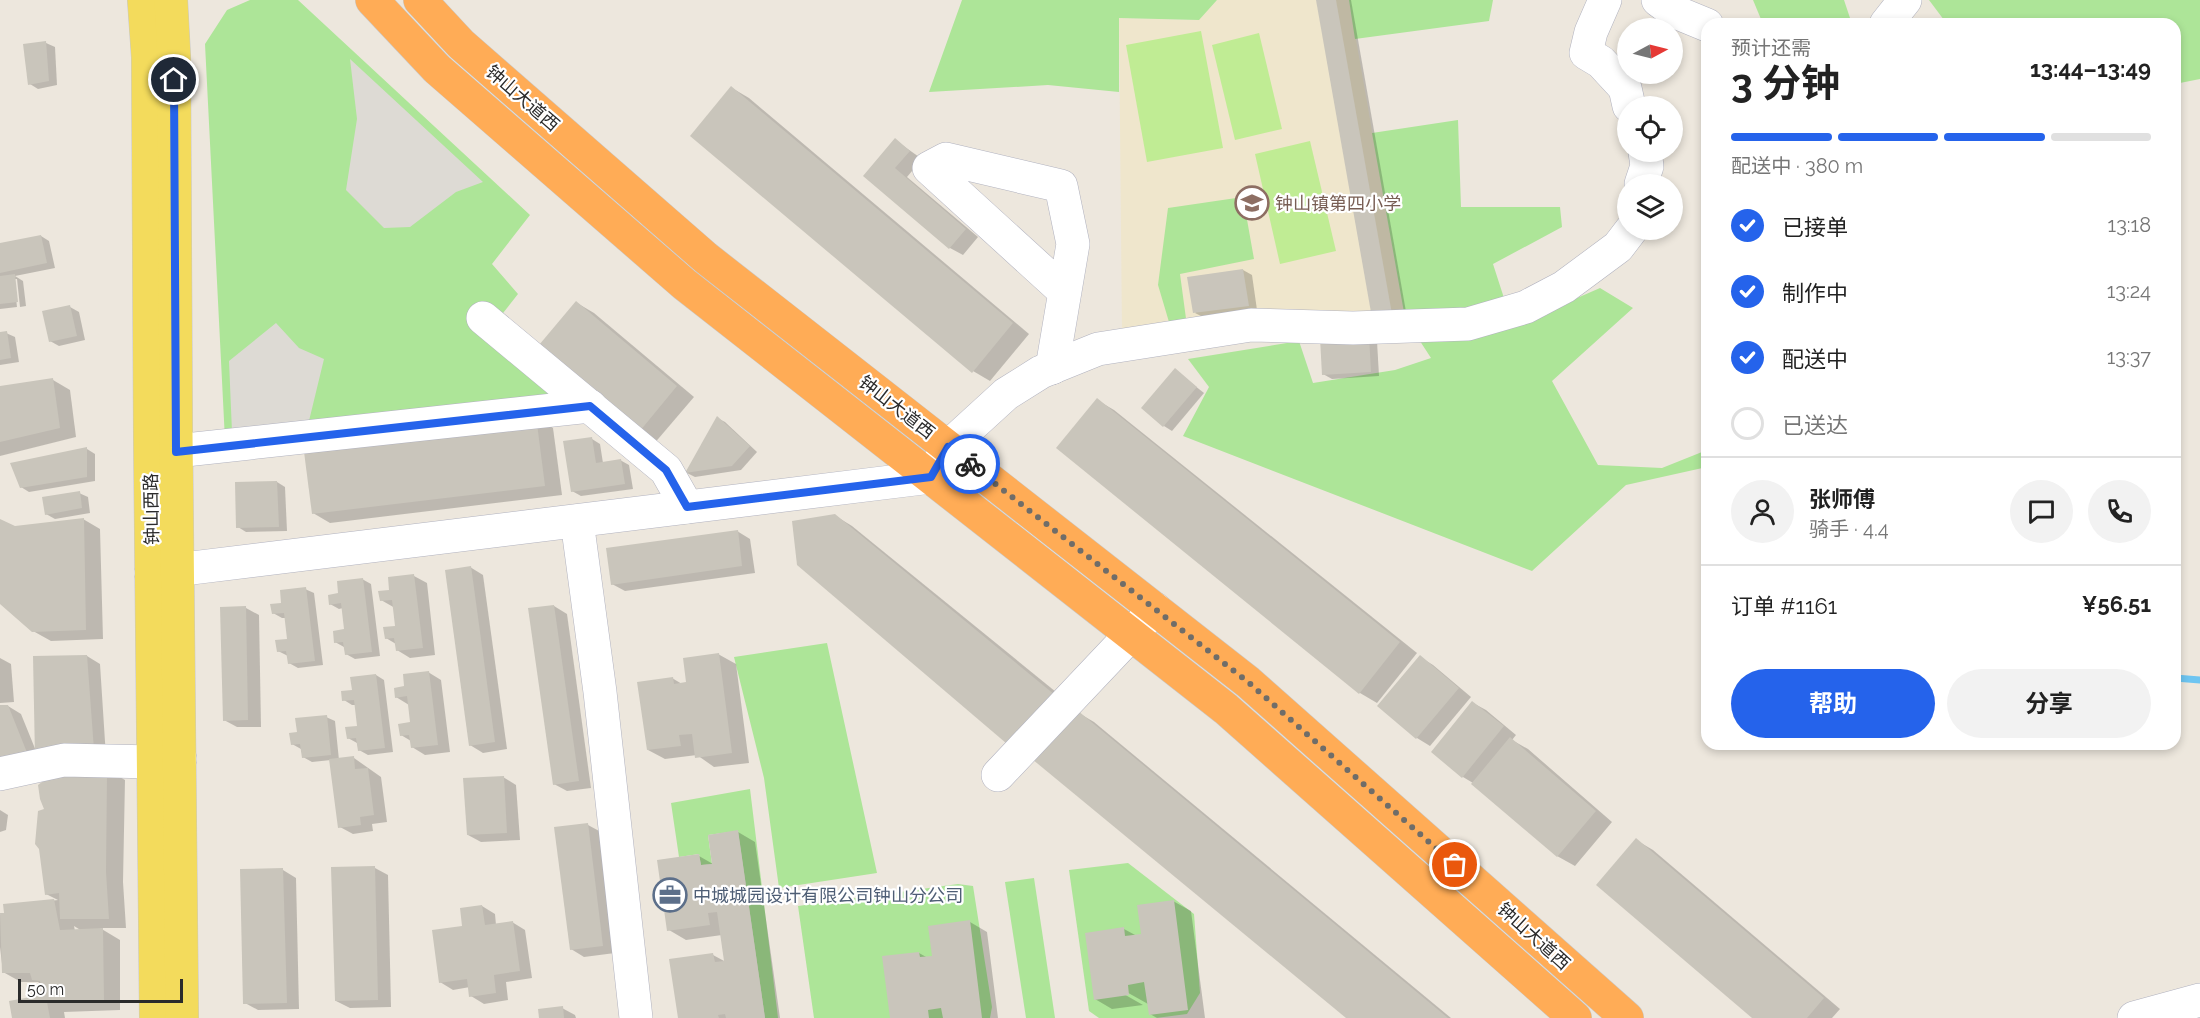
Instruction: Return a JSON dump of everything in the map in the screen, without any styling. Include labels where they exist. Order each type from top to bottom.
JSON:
[{"type":"highway","name":"钟山大道西","points":[[420,0],[460,44],[706,258],[1248,682],[1627,1018]]},
{"type":"highway","name":"钟山大道西","points":[[372,4],[437,69],[684,284],[1226,709],[1575,1018]]},
{"type":"main road","name":"钟山西路","points":[[144,0],[148,57],[164,571],[166,760],[156,1018]]},
{"type":"main road","name":"钟山西路","points":[[164,571],[176,452],[174,56],[171,0]]},
{"type":"main road","points":[[174,56],[195,0]]},
{"type":"main road","name":"钟山西路","points":[[166,760],[182,1018]]},
{"type":"street","points":[[1605,0],[1591,32],[1586,53],[1601,63],[1625,88],[1627,96]]},
{"type":"street","points":[[1658,0],[1673,11],[1701,23]]},
{"type":"street","points":[[1891,18],[1905,0]]},
{"type":"street","points":[[1052,368],[1065,292],[1073,244],[1061,186],[946,159],[929,168],[1065,292]]},
{"type":"street","points":[[164,571],[931,477],[948,447],[1006,394],[1052,368],[1098,349],[1251,325],[1353,328],[1468,324],[1526,307],[1564,287],[1618,247],[1623,240]]},
{"type":"street","points":[[483,318],[666,470],[687,507]]},
{"type":"street","points":[[176,452],[590,406]]},
{"type":"street","points":[[577,521],[600,692],[636,1018]]},
{"type":"street","points":[[998,775],[1155,609]]},
{"type":"street","points":[[0,774],[64,760],[166,760]]},
{"type":"street","points":[[2134,1018],[2200,1000]]},
{"type":"shaded area","name":"钟山镇第四小学","points":[[1217,0],[1349,0],[1405,318],[1122,335],[1119,18],[1198,20]]},
{"type":"shaded area","points":[[350,59],[483,182],[456,192],[410,227],[384,228],[346,190],[357,119]]},
{"type":"shaded area","points":[[276,323],[299,348],[324,359],[308,425],[232,432],[229,361]]},
{"type":"green space","points":[[250,0],[298,0],[530,215],[492,264],[518,294],[488,332],[566,395],[225,440],[205,44],[227,10]]},
{"type":"green space","points":[[962,0],[1217,0],[1199,20],[1119,18],[1119,92],[1048,85],[929,92]]},
{"type":"green space","points":[[1349,0],[1493,0],[1489,21],[1355,39]]},
{"type":"green space","points":[[1753,0],[1844,0],[1850,18],[1760,18]]},
{"type":"green space","points":[[1929,0],[2200,0],[2200,79],[2181,83],[2181,18],[1942,18]]},
{"type":"green space","points":[[1201,31],[1223,148],[1147,162],[1126,45]]},
{"type":"green space","points":[[1259,33],[1282,129],[1235,140],[1212,45]]},
{"type":"green space","points":[[1458,120],[1461,207],[1560,207],[1562,227],[1493,264],[1513,326],[1600,288],[1633,308],[1552,381],[1598,465],[1662,468],[1701,452],[1701,468],[1626,485],[1532,571],[1183,436],[1209,387],[1188,359],[1299,341],[1313,383],[1395,370],[1431,358],[1405,318],[1372,133]]},
{"type":"green space","points":[[1310,141],[1336,251],[1280,264],[1255,154]]},
{"type":"green space","points":[[1243,197],[1254,259],[1180,274],[1187,326],[1169,322],[1158,285],[1168,208]]},
{"type":"green space","points":[[827,643],[877,873],[779,888],[764,778],[734,657]]},
{"type":"green space","points":[[750,789],[778,1018],[765,1018],[738,831],[708,835],[712,864],[701,865],[699,854],[679,857],[671,803]]},
{"type":"green space","points":[[1128,863],[1194,914],[1200,993],[1187,1014],[1156,1018],[1099,1018],[1089,1011],[1069,870]]},
{"type":"green space","points":[[1034,878],[1055,1018],[1026,1018],[1005,882]]},
{"type":"green space","points":[[958,884],[973,886],[992,1007],[990,1018],[814,1018],[798,906]]},
{"type":"building","points":[[1316,0],[1336,0],[1392,314],[1372,318]]},
{"type":"building","points":[[46,41],[49,81],[28,85],[23,44]]},
{"type":"building","points":[[731,86],[1013,323],[972,373],[690,136]]},
{"type":"building","points":[[895,138],[910,151],[895,168],[966,229],[949,249],[863,176]]},
{"type":"building","points":[[41,235],[47,263],[0,273],[0,243]]},
{"type":"building","points":[[1243,269],[1249,306],[1193,313],[1187,277]]},
{"type":"building","points":[[15,274],[18,302],[0,304],[0,276]]},
{"type":"building","points":[[576,301],[677,386],[635,437],[534,351]]},
{"type":"building","points":[[70,305],[77,336],[49,342],[42,311]]},
{"type":"building","points":[[7,331],[11,358],[0,360],[0,332]]},
{"type":"building","points":[[1369,335],[1371,372],[1322,375],[1320,338]]},
{"type":"building","points":[[1175,368],[1197,387],[1163,427],[1141,408]]},
{"type":"building","points":[[53,378],[60,428],[0,442],[0,386]]},
{"type":"building","points":[[1097,398],[1400,642],[1359,694],[1056,448]]},
{"type":"building","points":[[536,416],[545,486],[312,514],[303,444]]},
{"type":"building","points":[[717,416],[750,446],[732,466],[685,473]]},
{"type":"building","points":[[592,437],[596,463],[621,459],[625,484],[571,492],[563,441]]},
{"type":"building","points":[[87,447],[87,477],[20,488],[10,463]]},
{"type":"building","points":[[277,481],[279,527],[236,528],[235,482]]},
{"type":"building","points":[[80,491],[82,508],[45,515],[42,497]]},
{"type":"building","points":[[835,514],[1055,695],[1013,749],[797,565],[792,521]]},
{"type":"building","points":[[84,518],[86,630],[32,632],[0,604],[0,519],[15,526]]},
{"type":"building","points":[[738,530],[742,566],[611,585],[606,548]]},
{"type":"building","points":[[471,566],[495,742],[469,746],[445,570]]},
{"type":"building","points":[[414,574],[423,648],[396,651],[394,638],[385,639],[383,627],[395,626],[392,600],[380,601],[378,591],[389,590],[388,577]]},
{"type":"building","points":[[363,578],[372,652],[345,655],[343,642],[334,643],[333,631],[344,629],[341,603],[329,605],[328,595],[338,593],[337,581]]},
{"type":"building","points":[[306,587],[315,661],[288,664],[286,651],[277,652],[275,640],[287,639],[284,613],[272,614],[270,604],[281,603],[280,590]]},
{"type":"building","points":[[554,605],[579,781],[553,785],[528,608]]},
{"type":"building","points":[[246,606],[248,720],[223,721],[220,607]]},
{"type":"building","points":[[719,653],[732,753],[695,758],[692,734],[679,735],[681,746],[647,750],[637,682],[673,677],[674,684],[686,682],[683,658]]},
{"type":"building","points":[[87,655],[94,750],[35,757],[33,656]]},
{"type":"building","points":[[1420,655],[1459,688],[1416,739],[1377,706]]},
{"type":"building","points":[[429,671],[438,745],[411,748],[409,735],[400,736],[398,724],[410,722],[407,696],[395,698],[394,688],[404,686],[403,674]]},
{"type":"building","points":[[376,674],[385,748],[358,751],[356,738],[347,739],[345,727],[357,726],[354,700],[342,701],[341,691],[352,690],[350,677]]},
{"type":"building","points":[[1472,701],[1504,726],[1462,778],[1431,752]]},
{"type":"building","points":[[0,705],[8,705],[28,755],[0,766]]},
{"type":"building","points":[[1077,710],[1448,1018],[1346,1018],[1032,759]]},
{"type":"building","points":[[327,715],[331,755],[302,758],[300,744],[291,745],[289,733],[297,732],[295,718]]},
{"type":"building","points":[[1510,737],[1596,811],[1557,857],[1471,784]]},
{"type":"building","points":[[354,756],[355,769],[368,768],[374,815],[360,817],[361,825],[338,828],[329,759]]},
{"type":"building","points":[[45,766],[107,775],[106,872],[109,919],[60,919],[59,893],[45,895],[39,849],[35,844],[38,811],[44,809],[38,785],[42,782]]},
{"type":"building","points":[[504,776],[507,833],[467,835],[463,778]]},
{"type":"building","points":[[588,823],[603,946],[570,950],[554,827]]},
{"type":"building","points":[[738,830],[765,1018],[726,1018],[725,1014],[718,1015],[719,1018],[678,1018],[669,959],[713,953],[715,962],[724,961],[717,912],[708,913],[710,925],[667,931],[657,860],[699,854],[701,865],[712,864],[708,835]]},
{"type":"building","points":[[1636,838],[1824,998],[1807,1018],[1752,1018],[1596,885]]},
{"type":"building","points":[[375,866],[378,1000],[335,1001],[331,867]]},
{"type":"building","points":[[283,868],[287,1003],[243,1004],[240,869]]},
{"type":"building","points":[[54,899],[60,930],[103,928],[104,1001],[47,1002],[50,1018],[12,1018],[9,1001],[42,995],[40,981],[32,980],[30,973],[2,973],[0,913],[4,913],[3,904]]},
{"type":"building","points":[[1174,900],[1188,1010],[1149,1015],[1144,982],[1128,985],[1129,995],[1094,1000],[1085,933],[1124,927],[1125,936],[1141,934],[1137,905]]},
{"type":"building","points":[[482,905],[485,925],[513,921],[520,971],[494,975],[496,993],[469,997],[467,979],[439,983],[432,930],[462,926],[460,908]]},
{"type":"building","points":[[970,920],[982,1018],[943,1018],[941,1008],[928,1010],[929,1018],[890,1018],[882,956],[919,952],[920,957],[932,956],[928,926]]},
{"type":"building","points":[[563,1006],[564,1018],[539,1018],[538,1009]]},
{"type":"waterway","points":[[2181,678],[2200,680]]},
{"type":"way so far","points":[[970,464],[1248,682],[1455,865]]},
{"type":"place","name":"钟山镇第四小学","points":[[1252,203]]},
{"type":"place","name":"中城城园设计有限公司钟山分公司","points":[[670,895]]},
{"type":"route","points":[[174,80],[176,452],[590,406],[666,470],[687,507],[931,477],[948,447],[970,464]]}]
